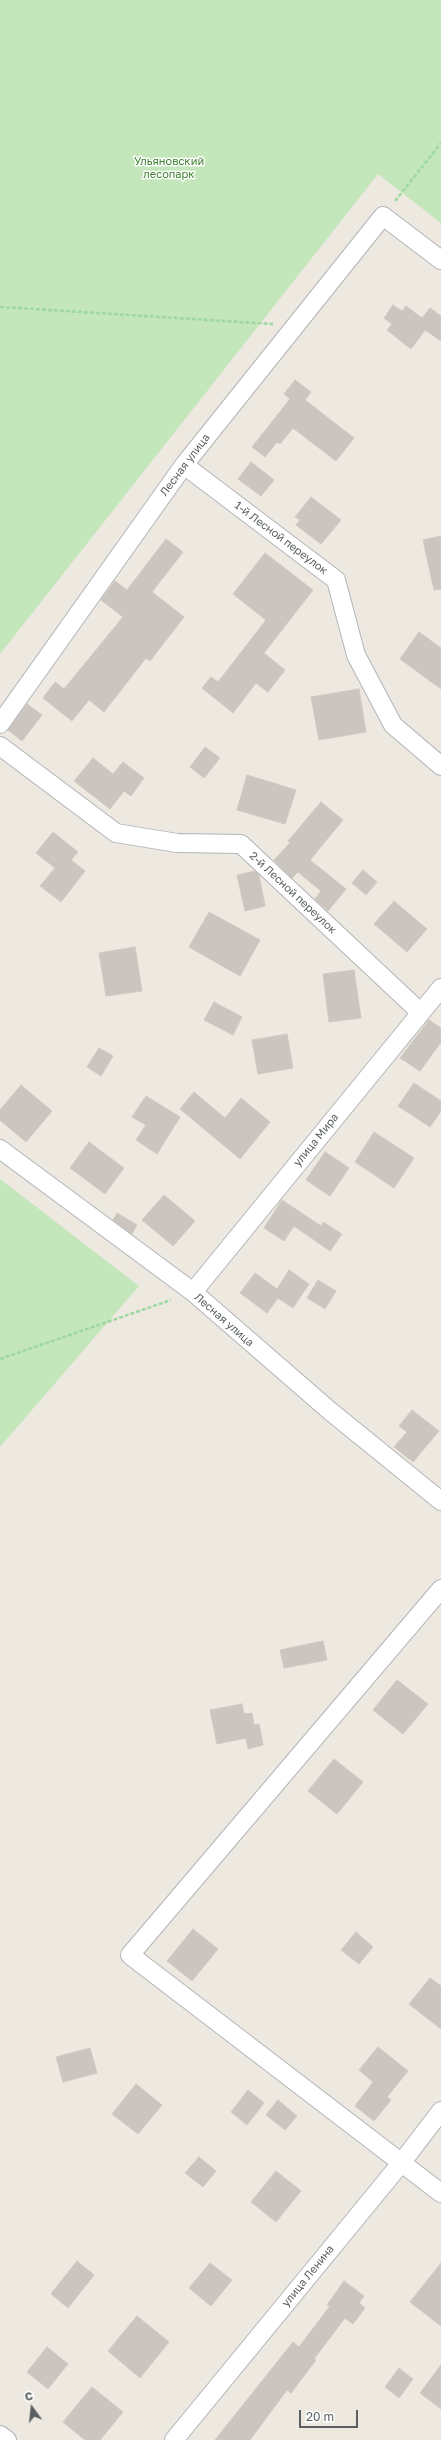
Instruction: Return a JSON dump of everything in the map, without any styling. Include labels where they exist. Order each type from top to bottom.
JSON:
[{"type":"street","points":[[383,216],[441,260]]},
{"type":"street","name":"Лесная улица","points":[[0,724],[184,465],[383,216]]},
{"type":"street","name":"1-й Лесной переулок","points":[[184,465],[336,580],[356,655],[393,725],[441,766]]},
{"type":"street","name":"2-й Лесной переулок","points":[[0,746],[116,833],[176,843],[241,844],[420,1012]]},
{"type":"street","name":"улица Мира","points":[[193,1292],[441,988]]},
{"type":"street","name":"Лесная улица","points":[[0,1148],[193,1292],[330,1411],[441,1501]]},
{"type":"street","points":[[441,1590],[130,1954],[441,2193]]},
{"type":"street","name":"улица Ленина","points":[[174,2440],[402,2162],[441,2111]]},
{"type":"street","points":[[0,2435],[8,2440]]},
{"type":"path","points":[[383,216],[441,143]]},
{"type":"path","points":[[0,307],[295,326]]},
{"type":"path","points":[[0,1359],[193,1292]]},
{"type":"green space","name":"Ульяновский лесопарк","points":[[0,0],[441,0],[441,223],[378,174],[0,654]]},
{"type":"green space","points":[[0,1179],[139,1286],[0,1447]]},
{"type":"building","points":[[393,305],[402,311],[406,306],[422,318],[430,308],[441,316],[441,341],[425,330],[411,349],[387,330],[392,324],[384,318]]},
{"type":"building","points":[[295,380],[311,392],[305,400],[354,438],[336,461],[293,428],[280,444],[277,442],[265,457],[252,447],[290,399],[284,394]]},
{"type":"building","points":[[251,462],[274,480],[261,496],[238,479]]},
{"type":"building","points":[[311,497],[341,520],[321,544],[296,525],[300,520],[295,517]]},
{"type":"building","points":[[441,536],[441,589],[434,590],[423,540]]},
{"type":"building","points":[[166,539],[183,552],[152,592],[184,617],[150,661],[146,658],[104,712],[89,700],[72,721],[43,698],[55,682],[64,689],[123,617],[101,600],[115,581],[127,590]]},
{"type":"building","points":[[265,553],[313,590],[264,653],[285,670],[268,692],[256,683],[233,713],[202,688],[211,677],[218,682],[266,620],[233,594]]},
{"type":"building","points":[[419,632],[441,648],[441,689],[400,659]]},
{"type":"building","points":[[359,689],[366,732],[319,740],[311,697]]},
{"type":"building","points":[[27,704],[42,715],[22,741],[8,730]]},
{"type":"building","points":[[205,747],[220,758],[204,778],[190,767]]},
{"type":"building","points":[[93,758],[113,774],[123,762],[144,778],[131,796],[124,791],[110,809],[74,781]]},
{"type":"building","points":[[247,775],[296,790],[285,824],[237,810]]},
{"type":"building","points":[[321,802],[343,820],[310,860],[346,889],[328,911],[315,899],[321,891],[298,872],[292,878],[274,860],[290,843],[288,841]]},
{"type":"building","points":[[53,832],[78,852],[71,860],[85,871],[61,902],[40,886],[55,868],[36,853]]},
{"type":"building","points":[[363,870],[377,882],[366,895],[352,883]]},
{"type":"building","points":[[255,871],[259,875],[265,906],[245,911],[237,875]]},
{"type":"building","points":[[394,901],[427,929],[407,952],[374,924]]},
{"type":"building","points":[[209,912],[260,940],[240,976],[189,947]]},
{"type":"building","points":[[135,947],[142,991],[106,996],[99,953]]},
{"type":"building","points":[[354,970],[361,1018],[329,1022],[323,974]]},
{"type":"building","points":[[214,1002],[242,1017],[233,1035],[204,1020]]},
{"type":"building","points":[[429,1020],[441,1028],[441,1042],[420,1071],[400,1058]]},
{"type":"building","points":[[287,1034],[293,1068],[258,1074],[252,1040]]},
{"type":"building","points":[[99,1048],[113,1056],[101,1076],[87,1067]]},
{"type":"building","points":[[414,1083],[441,1101],[441,1111],[430,1127],[398,1106]]},
{"type":"building","points":[[21,1085],[52,1111],[26,1142],[0,1120],[0,1110]]},
{"type":"building","points":[[194,1092],[225,1118],[241,1098],[270,1122],[240,1159],[180,1109]]},
{"type":"building","points":[[146,1096],[180,1117],[157,1154],[136,1140],[146,1125],[132,1117]]},
{"type":"building","points":[[374,1132],[414,1158],[394,1188],[355,1162]]},
{"type":"building","points":[[89,1142],[124,1168],[105,1194],[70,1168]]},
{"type":"building","points":[[325,1152],[349,1168],[330,1196],[306,1180]]},
{"type":"building","points":[[164,1195],[195,1221],[173,1246],[142,1220]]},
{"type":"building","points":[[282,1200],[321,1226],[323,1222],[342,1234],[330,1251],[294,1226],[284,1241],[264,1228]]},
{"type":"building","points":[[117,1213],[137,1225],[132,1234],[113,1220]]},
{"type":"building","points":[[289,1270],[309,1284],[293,1308],[278,1298],[267,1313],[240,1293],[255,1273],[277,1289]]},
{"type":"building","points":[[318,1280],[336,1291],[325,1309],[307,1298]]},
{"type":"building","points":[[412,1410],[439,1431],[413,1462],[394,1447],[407,1432],[399,1426]]},
{"type":"building","points":[[323,1641],[327,1660],[284,1668],[280,1650]]},
{"type":"building","points":[[397,1680],[428,1704],[403,1734],[373,1710]]},
{"type":"building","points":[[242,1704],[244,1714],[252,1713],[254,1725],[259,1724],[263,1745],[248,1749],[246,1738],[217,1744],[210,1710]]},
{"type":"building","points":[[334,1759],[363,1782],[337,1814],[308,1791]]},
{"type":"building","points":[[193,1929],[218,1949],[192,1981],[167,1961]]},
{"type":"building","points":[[356,1932],[373,1947],[359,1964],[341,1950]]},
{"type":"building","points":[[430,1978],[441,1986],[441,2029],[409,2004]]},
{"type":"building","points":[[378,2047],[408,2071],[387,2097],[391,2100],[374,2121],[355,2106],[373,2082],[359,2070]]},
{"type":"building","points":[[90,2048],[97,2073],[63,2082],[56,2057]]},
{"type":"building","points":[[136,2084],[162,2105],[138,2134],[112,2114]]},
{"type":"building","points":[[248,2090],[264,2103],[247,2125],[231,2112]]},
{"type":"building","points":[[278,2100],[297,2116],[285,2130],[266,2115]]},
{"type":"building","points":[[199,2157],[216,2171],[203,2187],[185,2173]]},
{"type":"building","points":[[276,2171],[301,2191],[276,2222],[251,2202]]},
{"type":"building","points":[[77,2261],[94,2275],[68,2308],[51,2294]]},
{"type":"building","points":[[210,2263],[232,2280],[211,2306],[189,2288]]},
{"type":"building","points":[[441,2263],[441,2326],[410,2302]]},
{"type":"building","points":[[344,2281],[364,2296],[359,2303],[365,2308],[353,2324],[345,2318],[314,2359],[316,2360],[291,2393],[287,2390],[250,2440],[215,2440],[293,2342],[299,2347],[330,2306],[327,2305]]},
{"type":"building","points":[[137,2316],[169,2342],[140,2378],[108,2351]]},
{"type":"building","points":[[47,2347],[68,2364],[48,2389],[27,2372]]},
{"type":"building","points":[[441,2365],[441,2409],[420,2393]]},
{"type":"building","points":[[399,2368],[413,2379],[399,2398],[385,2387]]},
{"type":"building","points":[[92,2387],[123,2412],[100,2440],[85,2440],[63,2422]]}]
